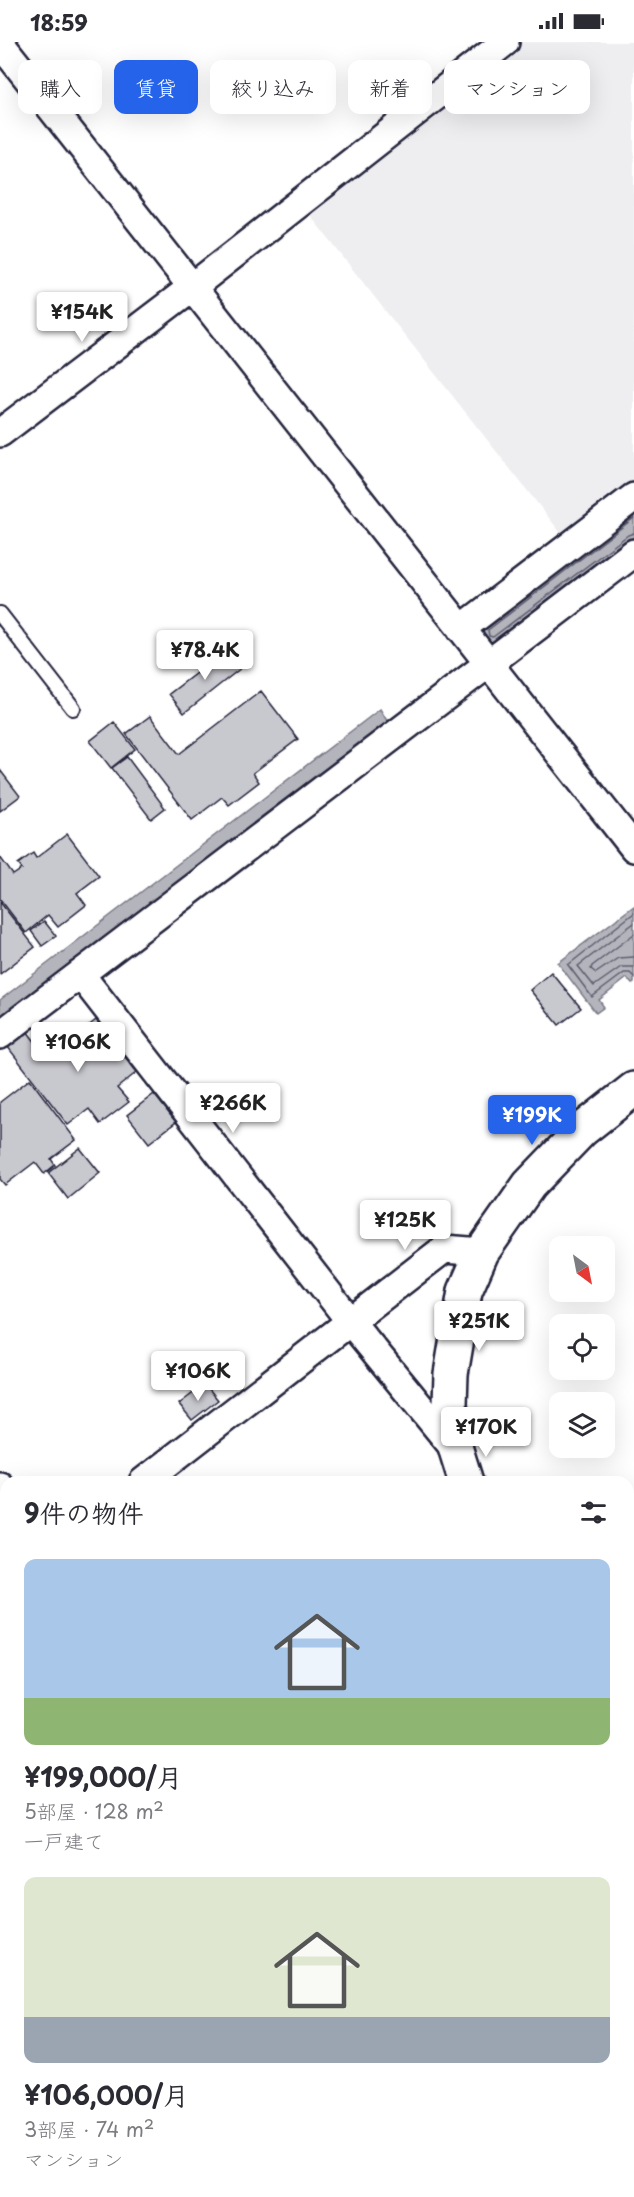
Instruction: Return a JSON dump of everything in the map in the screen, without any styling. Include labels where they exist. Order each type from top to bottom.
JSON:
[{"type":"street","points":[[0,433],[191,288],[506,42]]},
{"type":"street","points":[[0,43],[634,848]]},
{"type":"street","points":[[461,629],[634,497]]},
{"type":"street","points":[[0,1035],[634,553]]},
{"type":"street","points":[[80,974],[350,1321],[476,1476]]},
{"type":"street","points":[[464,1476],[456,1450],[450,1404],[451,1374],[455,1339],[465,1291],[482,1252],[529,1185],[582,1130],[634,1089]]},
{"type":"street","points":[[151,1476],[444,1249],[482,1252]]},
{"type":"lane","points":[[0,614],[74,708]]},
{"type":"shaded area","points":[[521,42],[634,42],[634,483],[564,537],[305,209],[428,114],[432,114],[432,111],[444,102],[444,114],[590,114],[590,60],[498,60]]},
{"type":"water","points":[[634,510],[634,537],[490,648],[477,630]]},
{"type":"water","points":[[380,709],[389,724],[0,1019],[0,1000]]},
{"type":"water","points":[[634,906],[634,983],[632,984],[627,978],[599,1000],[604,1007],[596,1013],[558,963]]},
{"type":"building","points":[[226,650],[241,668],[184,713],[169,694]]},
{"type":"building","points":[[261,691],[298,739],[253,773],[259,782],[229,805],[222,797],[192,820],[126,734],[150,716],[179,754]]},
{"type":"building","points":[[114,722],[135,749],[111,768],[90,741]]},
{"type":"building","points":[[127,757],[165,808],[151,819],[112,768]]},
{"type":"building","points":[[0,770],[20,796],[0,811]]},
{"type":"building","points":[[67,834],[99,876],[77,893],[86,905],[58,927],[48,915],[26,933],[0,899],[0,857],[13,875],[22,869],[18,864],[33,853],[36,858]]},
{"type":"building","points":[[0,902],[35,947],[0,974]]},
{"type":"building","points":[[44,921],[56,936],[42,946],[31,931]]},
{"type":"building","points":[[551,972],[581,1008],[559,1025],[530,990]]},
{"type":"building","points":[[96,1020],[137,1072],[117,1088],[129,1102],[100,1124],[89,1109],[68,1125],[7,1046],[27,1031],[43,1052],[51,1046],[55,1052]]},
{"type":"building","points":[[30,1079],[76,1140],[51,1159],[55,1165],[44,1174],[35,1162],[5,1185],[0,1179],[0,1102]]},
{"type":"building","points":[[154,1094],[176,1122],[149,1143],[127,1115]]},
{"type":"building","points":[[80,1148],[100,1173],[68,1199],[48,1173]]},
{"type":"building","points":[[205,1384],[218,1400],[192,1420],[179,1404]]}]
